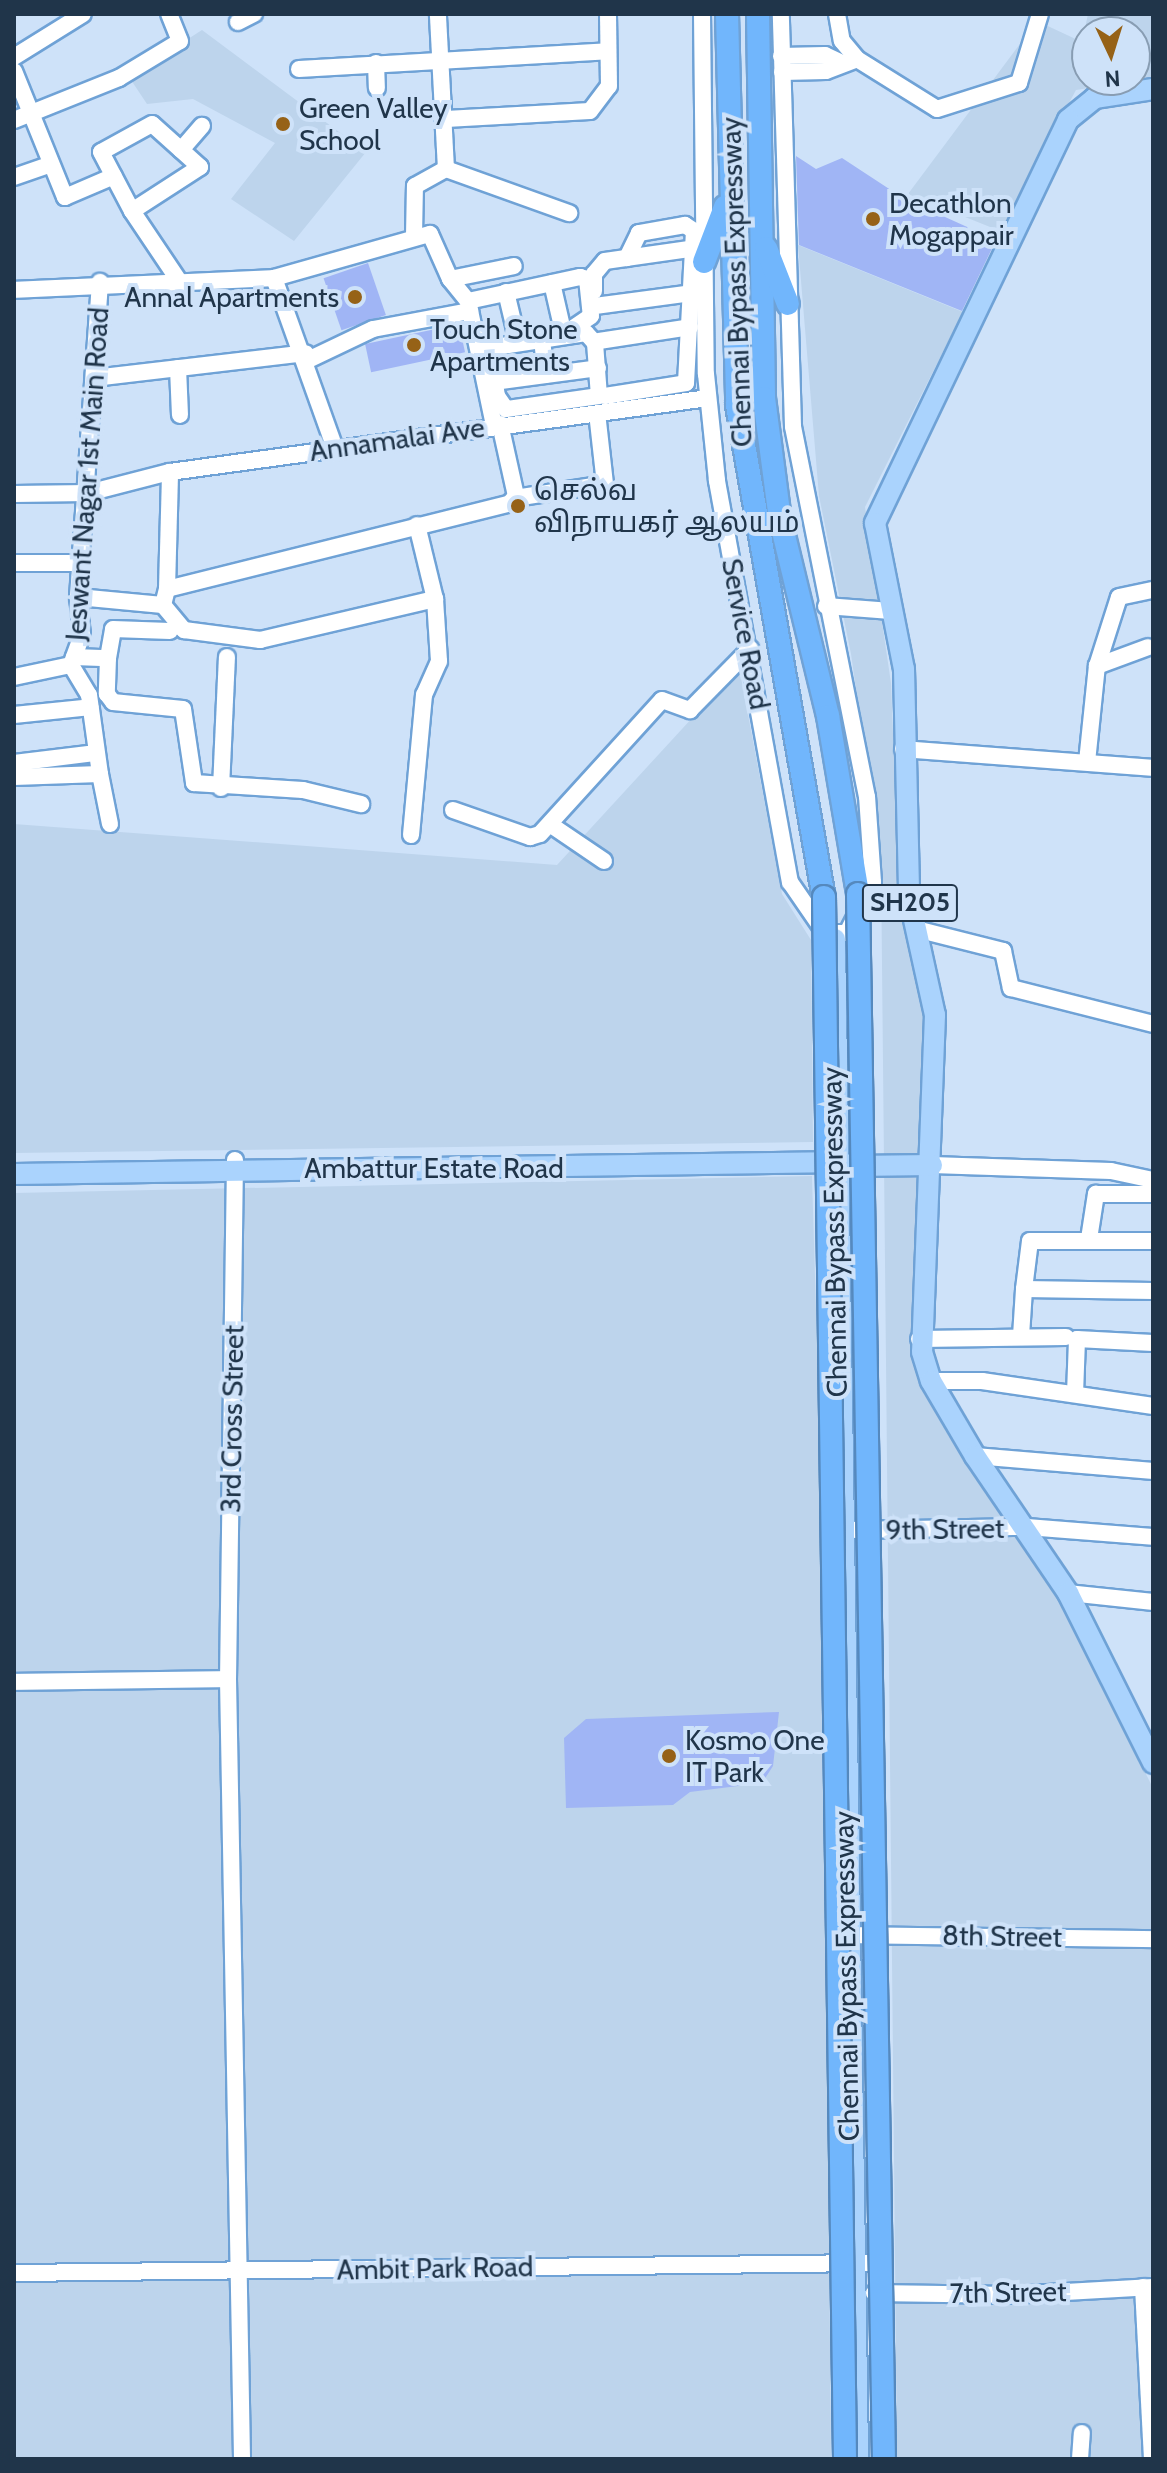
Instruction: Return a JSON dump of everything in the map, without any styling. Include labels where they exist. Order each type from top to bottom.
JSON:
[{"type":"highway","name":"Chennai Bypass Expressway","points":[[727,14],[729,195],[737,405],[824,897],[845,2459]]},
{"type":"highway","name":"Chennai Bypass Expressway","points":[[758,14],[764,398],[780,519],[828,716],[858,894],[884,2459]]},
{"type":"highway","points":[[700,255],[729,195]]},
{"type":"highway","points":[[760,232],[788,304]]},
{"type":"main road","name":"SH205","points":[[1153,89],[1095,98],[1068,120],[879,504],[875,532],[904,669],[903,749],[909,897],[935,1015],[932,1165],[919,1339],[931,1381],[975,1456],[1027,1527],[1068,1593],[1145,1727],[1153,1763]]},
{"type":"main road","points":[[841,933],[855,1530],[864,2263],[858,2459]]},
{"type":"main road","name":"Ambattur Estate Road","points":[[14,1165],[848,1158],[932,1165]]},
{"type":"main road","name":"Ambattur Estate Road","points":[[14,1174],[235,1164]]},
{"type":"main road","points":[[864,2263],[874,2293],[876,2459]]},
{"type":"street","points":[[14,57],[83,14]]},
{"type":"street","points":[[22,118],[119,78],[180,41],[169,14]]},
{"type":"street","points":[[238,22],[254,14]]},
{"type":"street","points":[[438,14],[446,119],[446,169]]},
{"type":"street","points":[[446,119],[575,117],[600,104],[609,86],[608,14]]},
{"type":"street","name":"Service Road","points":[[702,14],[700,255],[708,398],[717,481],[790,882],[804,909],[825,933],[841,933]]},
{"type":"street","points":[[781,14],[793,426],[826,606],[867,797],[873,882],[841,933]]},
{"type":"street","points":[[837,14],[842,41],[857,59],[937,109],[1019,83],[1040,14]]},
{"type":"street","points":[[299,69],[442,57],[607,51]]},
{"type":"street","points":[[782,64],[825,55],[840,62],[857,59]]},
{"type":"street","points":[[376,63],[377,88]]},
{"type":"street","points":[[14,71],[22,118],[51,164],[65,197],[114,176]]},
{"type":"street","points":[[132,211],[200,167],[152,124],[101,152],[132,211],[179,281]]},
{"type":"street","points":[[181,150],[202,126]]},
{"type":"street","points":[[14,177],[51,164]]},
{"type":"street","points":[[515,498],[471,303],[450,279],[422,235],[415,186],[446,169],[569,213]]},
{"type":"street","points":[[627,258],[646,230],[691,227],[700,255],[693,293],[685,401]]},
{"type":"street","points":[[14,290],[100,282],[274,278],[422,235]]},
{"type":"street","points":[[78,597],[165,597],[515,498],[605,484],[594,274],[605,261],[700,255]]},
{"type":"street","points":[[450,279],[514,266]]},
{"type":"street","points":[[274,278],[307,356],[335,448]]},
{"type":"street","points":[[94,378],[307,356],[373,329],[506,292],[587,279],[590,323],[563,331],[482,344]]},
{"type":"street","name":"Jeswant Nagar 1st Main Road","points":[[72,661],[82,635],[78,597],[88,493],[100,282]]},
{"type":"street","points":[[552,283],[563,331]]},
{"type":"street","points":[[506,292],[517,338]]},
{"type":"street","points":[[595,306],[693,293]]},
{"type":"street","points":[[599,341],[690,327]]},
{"type":"street","points":[[593,334],[599,396],[506,409],[490,382],[489,348],[542,339],[593,334]]},
{"type":"street","points":[[542,339],[556,403]]},
{"type":"street","points":[[178,368],[180,415]]},
{"type":"street","points":[[490,382],[598,368]]},
{"type":"street","points":[[603,406],[686,383]]},
{"type":"street","name":"Annamalai Ave","points":[[14,494],[88,493],[170,472],[603,406],[708,398]]},
{"type":"street","points":[[170,472],[165,597],[184,630],[260,640],[435,599]]},
{"type":"street","points":[[411,835],[424,695],[439,661],[435,599],[417,525]]},
{"type":"street","points":[[14,563],[81,563]]},
{"type":"street","points":[[1087,762],[1097,666],[1119,597],[1153,590]]},
{"type":"street","points":[[826,606],[891,611]]},
{"type":"street","points":[[170,631],[113,629],[108,658],[110,701],[183,709],[192,779],[221,788],[303,790],[361,804]]},
{"type":"street","points":[[1097,666],[1148,647]]},
{"type":"street","points":[[453,810],[530,837],[551,825],[662,700],[690,710],[750,649]]},
{"type":"street","points":[[221,788],[227,657]]},
{"type":"street","points":[[14,677],[72,661],[108,658]]},
{"type":"street","points":[[72,661],[91,707],[96,753],[110,824]]},
{"type":"street","points":[[14,715],[91,707]]},
{"type":"street","points":[[903,749],[1153,768]]},
{"type":"street","points":[[14,763],[96,753]]},
{"type":"street","points":[[14,777],[100,774]]},
{"type":"street","points":[[551,825],[604,861]]},
{"type":"street","points":[[916,929],[1003,951],[1011,988],[1153,1024]]},
{"type":"street","name":"3rd Cross Street","points":[[235,1164],[228,1679],[235,2271],[242,2459]]},
{"type":"street","points":[[932,1165],[1111,1171],[1153,1180]]},
{"type":"street","points":[[1089,1239],[1096,1194],[1153,1194]]},
{"type":"street","points":[[1021,1336],[1030,1241],[1153,1241]]},
{"type":"street","points":[[1024,1289],[1153,1291]]},
{"type":"street","points":[[919,1339],[1066,1337]]},
{"type":"street","points":[[1075,1394],[1077,1339],[1153,1343]]},
{"type":"street","points":[[931,1381],[982,1381],[1153,1406]]},
{"type":"street","points":[[975,1456],[1153,1471]]},
{"type":"street","name":"9th Street","points":[[855,1530],[1027,1527],[1153,1537]]},
{"type":"street","points":[[1068,1593],[1153,1602]]},
{"type":"street","points":[[14,1682],[228,1679]]},
{"type":"street","name":"8th Street","points":[[858,1934],[1153,1939]]},
{"type":"street","name":"Ambit Park Road","points":[[14,2273],[864,2263]]},
{"type":"street","points":[[1148,2287],[1152,2459]]},
{"type":"street","name":"7th Street","points":[[874,2293],[1013,2295],[1148,2287]]},
{"type":"street","points":[[1080,2459],[1082,2433]]},
{"type":"shaded area","points":[[1088,14],[1153,14],[1153,78],[1151,16]]},
{"type":"shaded area","points":[[1037,21],[1071,37],[1073,96],[1000,231],[908,194]]},
{"type":"shaded area","name":"Green Valley School","points":[[202,30],[366,152],[294,241],[231,199],[275,143],[193,99],[147,104],[129,77]]},
{"type":"shaded area","points":[[798,245],[963,312],[865,507],[891,683],[897,836],[926,1036],[912,1314],[918,1374],[1044,1570],[1153,1788],[1153,2459],[897,2459],[881,864],[851,654],[819,496]]},
{"type":"shaded area","points":[[739,667],[782,894],[811,940],[813,1142],[14,1153],[14,824],[557,865]]},
{"type":"shaded area","points":[[812,1176],[823,1546],[831,2459],[14,2459],[14,1193]]},
{"type":"building","name":"Decathlon Mogappair","points":[[796,156],[816,169],[842,158],[903,198],[996,240],[962,311],[799,245]]},
{"type":"building","name":"Annal Apartments","points":[[368,263],[386,315],[341,330],[324,278]]},
{"type":"building","name":"Touch Stone Apartments","points":[[459,324],[465,352],[371,372],[365,344]]},
{"type":"building","name":"Kosmo One IT Park","points":[[779,1712],[773,1766],[762,1783],[690,1792],[673,1805],[566,1808],[564,1738],[586,1719]]},
{"type":"place","name":"Green Valley School","points":[[283,124]]},
{"type":"place","name":"Decathlon Mogappair","points":[[873,219]]},
{"type":"place","name":"Annal Apartments","points":[[355,297]]},
{"type":"place","name":"Touch Stone Apartments","points":[[414,345]]},
{"type":"place","name":"செல்வ விநாயகர் ஆலயம்","points":[[518,506]]},
{"type":"place","name":"Kosmo One IT Park","points":[[669,1756]]}]
